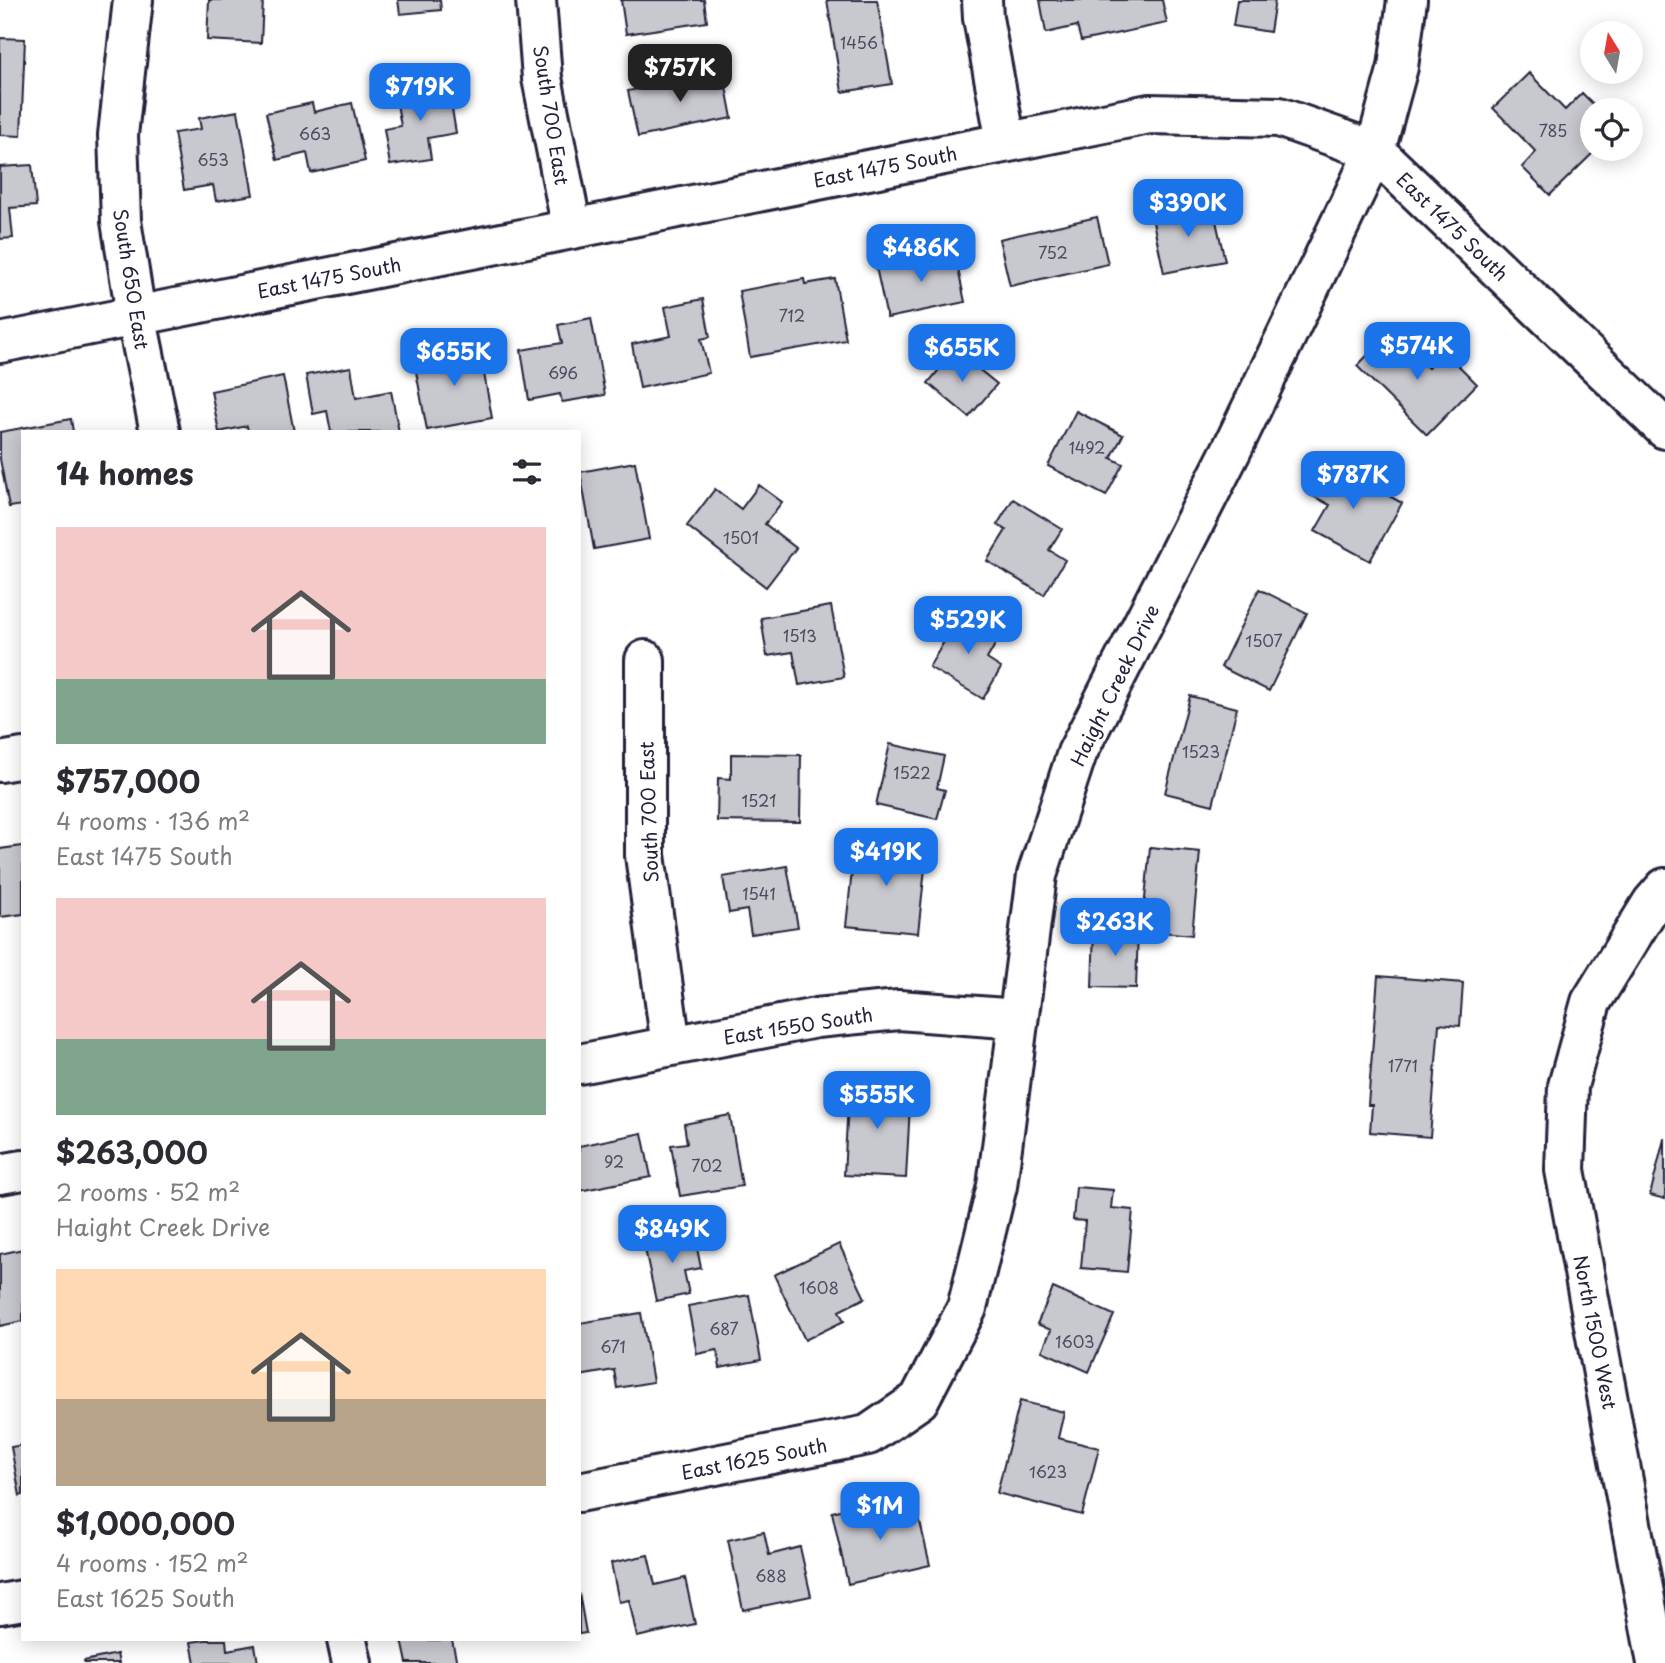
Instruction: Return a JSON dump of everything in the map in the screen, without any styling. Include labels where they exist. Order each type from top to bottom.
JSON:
[{"type":"street","name":"South 650 East","points":[[134,0],[118,135],[121,221],[136,315],[160,430]]},
{"type":"street","name":"South 700 East","points":[[536,0],[542,78],[572,229]]},
{"type":"street","points":[[982,0],[1006,142]]},
{"type":"street","name":"Haight Creek Drive","points":[[919,1400],[967,1308],[997,1186],[1037,875],[1077,752],[1232,449],[1376,151],[1398,66],[1407,0]]},
{"type":"street","name":"East 1475 South","points":[[0,343],[1149,114],[1279,117],[1376,151],[1665,429]]},
{"type":"street","name":"South 700 East","points":[[645,660],[645,855],[671,1046]]},
{"type":"street","points":[[0,762],[21,758]]},
{"type":"street","name":"North 1500 West","points":[[1657,1663],[1565,1170],[1568,1086],[1591,1002],[1651,903],[1665,888]]},
{"type":"street","name":"East 1550 South","points":[[581,1063],[816,1018],[900,1010],[1018,1019]]},
{"type":"street","points":[[0,1174],[21,1170]]},
{"type":"street","name":"East 1625 South","points":[[581,1492],[868,1436],[919,1400]]},
{"type":"street","points":[[0,1604],[21,1600]]},
{"type":"street","points":[[347,1641],[352,1663]]},
{"type":"building","points":[[209,0],[263,0],[261,43],[207,40]]},
{"type":"building","points":[[398,0],[440,0],[441,10],[400,14]]},
{"type":"building","points":[[621,0],[704,0],[707,22],[626,34]]},
{"type":"building","points":[[827,0],[877,0],[892,84],[842,92]]},
{"type":"building","points":[[1040,0],[1162,0],[1167,23],[1081,41],[1077,26],[1046,33]]},
{"type":"building","points":[[1237,0],[1275,0],[1270,32],[1233,26]]},
{"type":"building","points":[[0,38],[25,39],[21,136],[0,135]]},
{"type":"building","points":[[723,71],[732,118],[638,137],[628,91]]},
{"type":"building","points":[[1529,73],[1565,110],[1582,93],[1587,98],[1580,98],[1580,161],[1585,161],[1550,195],[1522,167],[1536,152],[1493,108]]},
{"type":"building","points":[[448,84],[456,133],[428,138],[431,159],[390,165],[384,129],[401,126],[395,93]]},
{"type":"building","points":[[312,103],[314,112],[352,103],[365,161],[311,173],[307,153],[277,160],[266,113]]},
{"type":"building","points":[[238,111],[253,195],[216,201],[213,185],[184,190],[174,133],[201,129],[199,118]]},
{"type":"building","points":[[32,165],[36,206],[10,208],[13,238],[0,239],[0,167]]},
{"type":"building","points":[[1212,203],[1225,261],[1164,273],[1152,217]]},
{"type":"building","points":[[1097,217],[1108,264],[1010,286],[999,239]]},
{"type":"building","points":[[954,250],[965,302],[887,318],[876,267]]},
{"type":"building","points":[[804,279],[805,284],[835,279],[846,340],[750,357],[739,291]]},
{"type":"building","points":[[703,299],[710,337],[701,339],[709,373],[640,388],[632,344],[671,336],[665,307]]},
{"type":"building","points":[[591,318],[605,395],[562,402],[560,394],[529,400],[521,350],[562,343],[558,325]]},
{"type":"building","points":[[1391,331],[1428,368],[1444,351],[1477,384],[1427,435],[1357,366]]},
{"type":"building","points":[[478,340],[492,418],[427,430],[415,366],[445,361],[443,347]]},
{"type":"building","points":[[955,350],[997,384],[969,417],[928,383]]},
{"type":"building","points":[[351,367],[356,398],[391,391],[399,430],[331,430],[327,411],[313,414],[306,375]]},
{"type":"building","points":[[283,376],[294,430],[248,430],[247,426],[219,430],[211,391]]},
{"type":"building","points":[[1076,411],[1123,435],[1111,458],[1123,464],[1106,496],[1048,466]]},
{"type":"building","points":[[71,419],[73,430],[21,430],[21,505],[9,507],[0,459],[0,432]]},
{"type":"building","points":[[635,462],[649,539],[594,549],[581,472]]},
{"type":"building","points":[[1327,462],[1402,503],[1370,561],[1315,531],[1330,505],[1309,494]]},
{"type":"building","points":[[759,485],[782,502],[765,524],[796,548],[766,587],[687,526],[715,489],[741,509]]},
{"type":"building","points":[[1013,499],[1062,529],[1049,550],[1065,560],[1044,595],[987,561],[1006,530],[997,525]]},
{"type":"building","points":[[1259,589],[1307,613],[1269,691],[1221,667]]},
{"type":"building","points":[[831,606],[844,677],[799,685],[793,652],[767,656],[761,618]]},
{"type":"building","points":[[961,613],[1000,636],[987,659],[1001,668],[983,699],[929,667]]},
{"type":"building","points":[[1190,696],[1237,708],[1213,805],[1165,793]]},
{"type":"building","points":[[890,744],[944,756],[937,788],[945,790],[937,819],[876,805]]},
{"type":"building","points":[[731,754],[801,755],[800,822],[717,821],[718,778],[731,779]]},
{"type":"building","points":[[855,843],[927,850],[918,933],[846,926]]},
{"type":"building","points":[[21,846],[21,914],[0,917],[0,849]]},
{"type":"building","points":[[1150,847],[1200,852],[1192,935],[1142,930]]},
{"type":"building","points":[[787,866],[798,927],[751,934],[747,910],[729,913],[723,877]]},
{"type":"building","points":[[1094,929],[1138,930],[1136,988],[1092,987]]},
{"type":"building","points":[[1378,976],[1463,983],[1460,1026],[1439,1024],[1430,1137],[1370,1132],[1372,1105],[1368,1105]]},
{"type":"building","points":[[849,1084],[911,1087],[906,1178],[844,1175]]},
{"type":"building","points":[[730,1115],[742,1186],[680,1196],[671,1145],[687,1143],[684,1124]]},
{"type":"building","points":[[642,1133],[651,1177],[581,1191],[581,1146]]},
{"type":"building","points":[[1665,1139],[1665,1199],[1650,1195]]},
{"type":"building","points":[[1076,1187],[1113,1190],[1111,1208],[1133,1210],[1127,1272],[1081,1268],[1085,1221],[1073,1220]]},
{"type":"building","points":[[694,1233],[701,1268],[684,1271],[689,1294],[656,1301],[644,1244]]},
{"type":"building","points":[[839,1244],[865,1298],[839,1311],[844,1321],[805,1340],[774,1275]]},
{"type":"building","points":[[21,1249],[21,1321],[0,1326],[0,1254]]},
{"type":"building","points":[[1053,1288],[1114,1315],[1089,1372],[1042,1351],[1051,1330],[1037,1324]]},
{"type":"building","points":[[749,1295],[761,1360],[720,1368],[717,1350],[697,1354],[688,1306]]},
{"type":"building","points":[[641,1313],[653,1382],[617,1388],[614,1370],[581,1376],[581,1323]]},
{"type":"building","points":[[1020,1401],[1064,1412],[1058,1438],[1099,1448],[1082,1515],[997,1493]]},
{"type":"building","points":[[21,1445],[20,1496],[11,1447]]},
{"type":"building","points":[[865,1504],[868,1515],[916,1505],[930,1565],[848,1584],[832,1512]]},
{"type":"building","points":[[764,1532],[769,1555],[800,1547],[811,1596],[743,1610],[728,1540]]},
{"type":"building","points":[[648,1555],[655,1585],[685,1578],[695,1624],[637,1637],[629,1600],[619,1602],[611,1563]]},
{"type":"building","points":[[581,1604],[586,1633],[581,1634]]},
{"type":"building","points":[[226,1641],[227,1650],[255,1645],[258,1663],[195,1663],[191,1642]]},
{"type":"building","points":[[402,1641],[452,1641],[457,1663],[407,1663]]},
{"type":"building","points":[[117,1654],[119,1663],[84,1661]]}]
